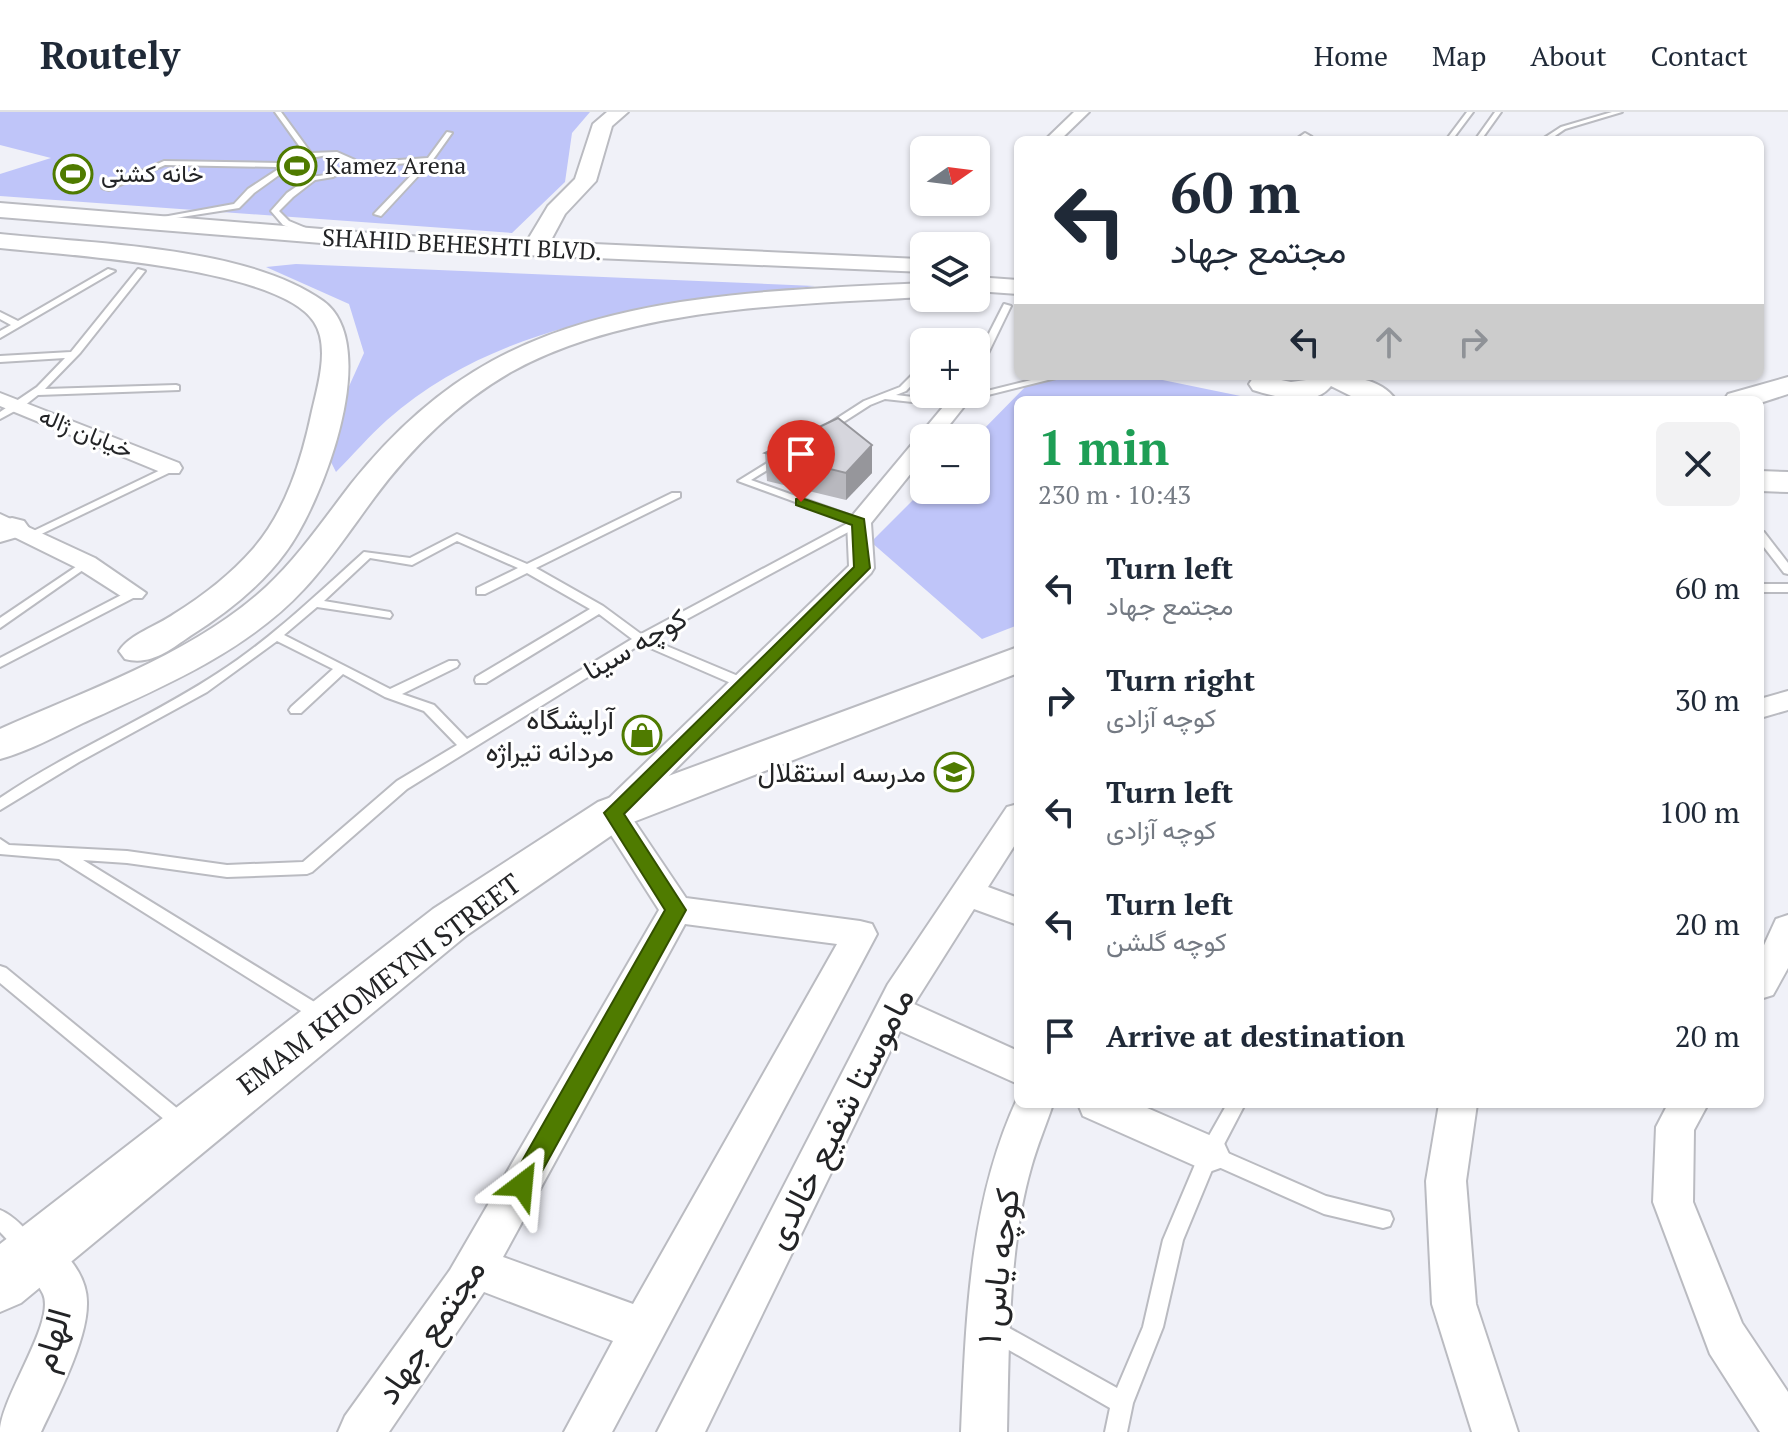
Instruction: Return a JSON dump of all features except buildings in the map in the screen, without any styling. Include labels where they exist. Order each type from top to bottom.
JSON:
[{"type":"main road","points":[[534,250],[556,211],[585,181],[603,124],[619,112]]},
{"type":"main road","name":"SHAHID BEHESHTI BLVD.","points":[[0,210],[318,237],[534,250],[910,265]]},
{"type":"main road","points":[[0,226],[401,258],[910,280]]},
{"type":"main road","points":[[0,241],[151,259],[249,275],[315,307],[334,336],[335,359],[331,390],[300,502],[278,540],[260,562],[214,604],[170,634],[96,674],[0,717]]},
{"type":"main road","points":[[990,276],[1012,288]]},
{"type":"main road","points":[[990,287],[1012,288]]},
{"type":"main road","points":[[0,745],[214,642],[264,607],[314,555],[368,484],[416,431],[443,406],[506,364],[579,336],[679,313],[747,304],[910,291]]},
{"type":"main road","points":[[1262,387],[1283,391],[1308,390],[1318,385],[1320,380]]},
{"type":"main road","points":[[1341,380],[1374,396]]},
{"type":"main road","points":[[1760,396],[1787,391]]},
{"type":"main road","points":[[1764,416],[1787,391]]},
{"type":"main road","name":"EMAM KHOMEYNI STREET","points":[[18,1268],[450,922],[613,813],[1014,661]]},
{"type":"street","points":[[1056,136],[1082,112]]},
{"type":"street","name":"خیابان ژاله","points":[[14,404],[171,468]]},
{"type":"street","points":[[939,424],[952,408]]},
{"type":"street","points":[[587,1432],[860,934],[676,910],[613,813],[862,568],[859,522],[910,460]]},
{"type":"street","points":[[10,529],[86,563],[133,593]]},
{"type":"street","points":[[1764,708],[1788,700]]},
{"type":"street","name":"ماموستا شفیع خالدی","points":[[680,1432],[892,1011],[1014,821]]},
{"type":"street","points":[[967,893],[1014,911]]},
{"type":"street","name":"مجتمع جهاد","points":[[361,1432],[475,1268],[676,910]]},
{"type":"street","points":[[1764,978],[1779,953],[1788,928]]},
{"type":"street","points":[[892,1011],[1014,1066]]},
{"type":"street","name":"کوچه یاس ۱","points":[[984,1432],[988,1327],[1010,1170],[1033,1108]]},
{"type":"street","points":[[1106,1108],[1209,1154]]},
{"type":"street","points":[[1457,1108],[1446,1181],[1454,1304],[1495,1432]]},
{"type":"street","points":[[1687,1108],[1675,1127],[1673,1202],[1726,1338],[1787,1432]]},
{"type":"street","name":"الهام","points":[[17,1432],[42,1378],[67,1302],[60,1278],[18,1268]]},
{"type":"street","points":[[475,1268],[643,1330]]},
{"type":"lane","points":[[278,112],[310,156]]},
{"type":"lane","points":[[1452,136],[1470,112]]},
{"type":"lane","points":[[1481,136],[1498,112]]},
{"type":"lane","points":[[1550,136],[1563,128],[1619,112]]},
{"type":"lane","points":[[378,214],[430,160],[449,133]]},
{"type":"lane","points":[[139,222],[236,206],[281,168],[310,156],[342,156],[349,158],[352,165]]},
{"type":"lane","points":[[106,188],[164,163],[281,168],[290,177],[313,178],[338,173],[352,165],[430,160]]},
{"type":"lane","points":[[313,178],[275,211],[286,223],[318,237]]},
{"type":"lane","points":[[0,335],[111,271]]},
{"type":"lane","points":[[14,404],[71,355],[141,271]]},
{"type":"lane","points":[[990,337],[1012,288]]},
{"type":"lane","points":[[0,315],[18,325]]},
{"type":"lane","points":[[0,359],[71,355]]},
{"type":"lane","points":[[990,392],[1042,380]]},
{"type":"lane","points":[[817,434],[867,403],[903,389],[910,381]]},
{"type":"lane","points":[[14,404],[176,388]]},
{"type":"lane","points":[[884,396],[910,397]]},
{"type":"lane","points":[[793,450],[743,481],[859,522]]},
{"type":"lane","points":[[10,529],[171,468]]},
{"type":"lane","points":[[481,591],[531,570],[676,495]]},
{"type":"lane","name":"کوچه سینا","points":[[62,853],[127,857],[227,871],[307,868],[402,785],[640,639],[859,522]]},
{"type":"lane","points":[[0,805],[33,781],[204,688],[278,637],[368,554],[412,562],[457,537],[531,570],[599,609],[640,639],[745,684]]},
{"type":"lane","points":[[1764,539],[1788,571]]},
{"type":"lane","points":[[0,624],[86,563]]},
{"type":"lane","points":[[1764,588],[1788,588]]},
{"type":"lane","points":[[0,663],[133,593]]},
{"type":"lane","points":[[315,603],[386,615]]},
{"type":"lane","points":[[481,680],[599,609]]},
{"type":"lane","points":[[278,637],[390,694],[429,708],[466,746]]},
{"type":"lane","points":[[390,694],[453,664]]},
{"type":"lane","points":[[296,710],[342,668]]},
{"type":"lane","points":[[0,844],[5,850],[62,853],[330,1020]]},
{"type":"lane","points":[[0,973],[189,1129]]},
{"type":"lane","points":[[1116,1432],[1122,1403],[1153,1327],[1173,1240],[1209,1154],[1234,1108]]},
{"type":"lane","points":[[1209,1154],[1324,1205],[1383,1219]]},
{"type":"lane","points":[[0,1219],[18,1268]]},
{"type":"lane","points":[[988,1327],[1122,1403]]},
{"type":"shaded area","name":"Kamez Arena","points":[[0,112],[590,112],[572,133],[565,182],[512,233],[0,196],[0,174],[51,158],[0,145]]},
{"type":"shaded area","points":[[296,264],[815,286],[646,309],[535,337],[482,358],[433,385],[387,420],[336,472],[329,458],[346,393],[364,353],[349,304],[266,267]]},
{"type":"shaded area","points":[[1037,380],[1162,380],[1240,396],[1016,396],[1031,381]]},
{"type":"shaded area","points":[[1014,398],[1014,627],[982,639],[871,542],[910,503],[990,504],[989,424]]},
{"type":"place","name":"Kamez Arena","points":[[297,166]]},
{"type":"place","name":"خانه کشتی","points":[[73,174]]},
{"type":"place","name":"آرایشگاه مردانه تیراژه","points":[[642,735]]},
{"type":"place","name":"مدرسه استقلال","points":[[954,772]]},
{"type":"route","points":[[522,1185],[676,910],[613,813],[862,568],[859,522],[801,502]]}]
